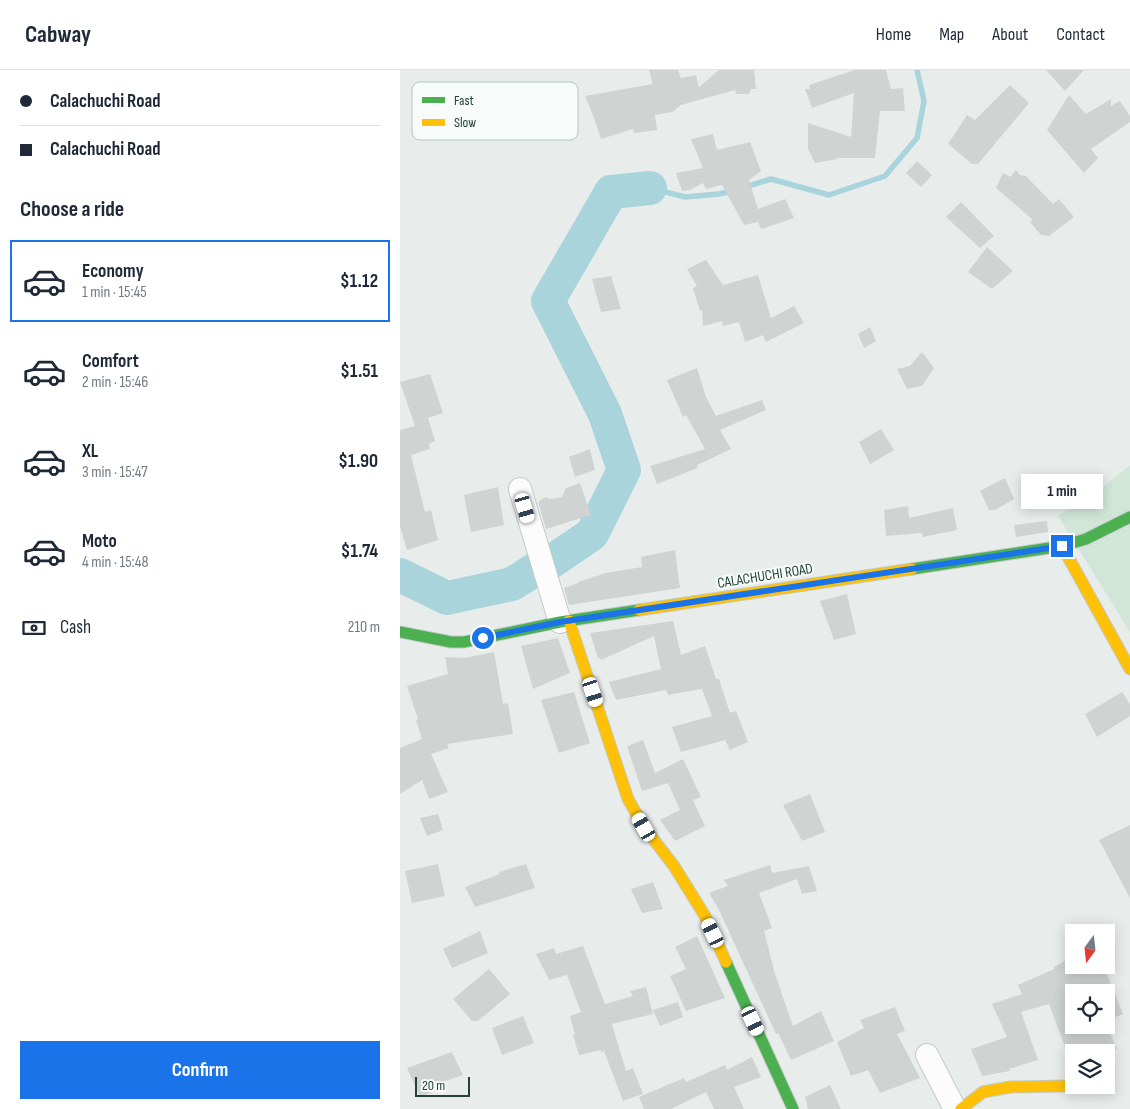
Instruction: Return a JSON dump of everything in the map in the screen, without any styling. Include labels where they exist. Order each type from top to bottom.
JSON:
[{"type":"street","points":[[520,489],[564,621],[628,799],[644,827],[674,866],[705,916],[793,1109]]},
{"type":"street","name":"CALACHUCHI ROAD","points":[[400,632],[451,642],[464,642],[564,621],[1062,546],[1086,539],[1130,517]]},
{"type":"street","points":[[1062,546],[1130,669]]},
{"type":"street","points":[[926,1055],[954,1109]]},
{"type":"street","points":[[961,1109],[983,1092],[1010,1087],[1065,1086]]},
{"type":"green space","points":[[1130,465],[1130,632],[1058,516],[1093,495]]},
{"type":"building","points":[[649,70],[678,70],[681,78],[696,75],[699,87],[719,70],[754,70],[756,89],[751,89],[749,94],[736,94],[735,90],[681,105],[672,112],[655,115],[657,130],[634,133],[633,129],[601,139],[585,96],[653,84]]},
{"type":"building","points":[[855,70],[886,70],[891,89],[903,88],[905,111],[880,111],[875,158],[837,158],[815,163],[808,149],[808,123],[851,137],[854,93],[812,108],[805,89],[810,89],[809,85]]},
{"type":"building","points":[[1046,70],[1084,70],[1065,91]]},
{"type":"building","points":[[1010,85],[1029,103],[978,164],[972,164],[948,144],[967,115],[975,120]]},
{"type":"building","points":[[1069,95],[1086,114],[1111,99],[1111,106],[1120,101],[1130,116],[1130,122],[1091,149],[1098,158],[1084,173],[1047,130]]},
{"type":"building","points":[[713,134],[717,150],[750,142],[761,171],[749,180],[758,209],[785,199],[794,218],[761,229],[758,222],[744,225],[722,185],[706,189],[703,183],[690,190],[682,191],[676,173],[703,168],[691,139]]},
{"type":"building","points":[[917,161],[932,175],[921,187],[906,173]]},
{"type":"building","points":[[1016,170],[1020,175],[1026,176],[1053,204],[1059,199],[1074,217],[1049,236],[1041,235],[1030,222],[1033,220],[996,188],[1003,173],[1010,177]]},
{"type":"building","points":[[961,202],[994,236],[980,248],[946,217]]},
{"type":"building","points":[[987,247],[1013,271],[992,289],[968,272]]},
{"type":"building","points":[[706,260],[723,285],[758,275],[771,318],[794,306],[804,323],[766,342],[763,335],[745,342],[739,322],[723,326],[722,321],[703,326],[702,310],[700,311],[693,288],[697,286],[687,269]]},
{"type":"building","points":[[611,276],[621,309],[601,312],[592,279]]},
{"type":"building","points":[[870,327],[876,341],[864,348],[858,334]]},
{"type":"building","points":[[922,352],[934,368],[922,386],[907,389],[897,369],[910,366]]},
{"type":"building","points":[[697,368],[706,397],[716,416],[762,400],[766,410],[720,430],[731,449],[697,465],[698,468],[657,484],[650,466],[705,449],[686,415],[683,417],[667,380]]},
{"type":"building","points":[[430,374],[443,413],[428,418],[435,441],[429,444],[430,449],[411,455],[425,512],[431,510],[438,540],[407,550],[400,526],[400,430],[415,426],[400,382]]},
{"type":"building","points":[[881,429],[894,450],[870,464],[859,442]]},
{"type":"building","points":[[590,449],[595,470],[575,477],[569,457]]},
{"type":"building","points":[[1005,478],[1014,499],[995,510],[989,510],[980,491]]},
{"type":"building","points":[[580,483],[591,515],[546,529],[538,502],[546,497],[550,499],[562,497],[566,488]]},
{"type":"building","points":[[498,487],[504,525],[471,532],[464,495]]},
{"type":"building","points":[[908,506],[909,518],[953,508],[957,530],[923,537],[922,533],[886,536],[884,510]]},
{"type":"building","points":[[1047,521],[1048,532],[1016,537],[1014,525]]},
{"type":"building","points":[[675,550],[680,588],[569,605],[564,588],[606,573],[642,567],[641,557]]},
{"type":"building","points":[[847,594],[856,634],[834,640],[820,601]]},
{"type":"building","points":[[673,621],[681,655],[705,646],[716,679],[719,679],[730,713],[736,711],[748,742],[730,750],[725,740],[681,752],[672,727],[712,716],[702,689],[668,695],[666,690],[616,700],[609,682],[661,669],[654,636],[601,660],[598,658],[590,633]]},
{"type":"building","points":[[558,638],[570,673],[533,689],[521,646]]},
{"type":"building","points":[[494,652],[503,704],[508,703],[513,734],[447,744],[449,748],[431,754],[448,792],[429,799],[422,780],[400,794],[400,748],[422,739],[416,720],[418,719],[407,686],[448,674],[445,657],[464,658]]},
{"type":"building","points":[[574,692],[590,743],[559,753],[541,700]]},
{"type":"building","points":[[1122,692],[1130,704],[1130,716],[1097,737],[1085,714]]},
{"type":"building","points":[[643,740],[655,773],[683,759],[701,797],[693,800],[705,826],[675,841],[660,820],[680,810],[668,783],[642,791],[627,746]]},
{"type":"building","points":[[810,794],[825,832],[802,841],[783,805]]},
{"type":"building","points":[[438,814],[443,830],[427,836],[420,818]]},
{"type":"building","points":[[1130,825],[1130,898],[1099,840]]},
{"type":"building","points":[[438,864],[445,896],[412,903],[405,871]]},
{"type":"building","points":[[526,864],[535,888],[475,907],[465,887],[500,874],[499,872]]},
{"type":"building","points":[[770,865],[772,873],[809,866],[817,891],[802,894],[797,879],[759,893],[772,928],[764,931],[775,974],[793,1026],[821,1011],[834,1041],[791,1060],[778,1033],[776,1034],[719,910],[709,893],[728,886],[724,880]]},
{"type":"building","points":[[653,882],[663,909],[642,913],[631,889]]},
{"type":"building","points":[[480,931],[488,953],[452,968],[443,949]]},
{"type":"building","points":[[697,936],[725,998],[686,1011],[670,976],[686,969],[675,947]]},
{"type":"building","points":[[583,946],[605,1004],[633,996],[630,991],[646,987],[653,1014],[612,1024],[626,1071],[633,1068],[643,1094],[623,1101],[604,1051],[579,1055],[570,1016],[581,1012],[567,975],[549,980],[536,954],[554,948],[556,954]]},
{"type":"building","points":[[1065,961],[1065,974],[1107,974],[1111,984],[1065,984],[1065,1034],[1111,1034],[1115,1044],[1065,1044],[1065,1047],[1049,1004],[1021,1012],[1038,1060],[1009,1069],[1010,1071],[982,1076],[971,1049],[1007,1037],[992,1004],[1022,994],[1018,985],[1054,969],[1054,967]]},
{"type":"building","points":[[489,969],[510,994],[478,1021],[472,1021],[453,999]]},
{"type":"building","points":[[1115,994],[1123,1014],[1115,1017]]},
{"type":"building","points":[[678,1002],[683,1017],[660,1026],[653,1010]]},
{"type":"building","points":[[895,1007],[905,1031],[897,1034],[920,1078],[880,1093],[868,1070],[851,1076],[837,1042],[864,1028],[860,1020]]},
{"type":"building","points":[[523,1016],[534,1043],[502,1055],[492,1028]]},
{"type":"building","points":[[452,1052],[463,1075],[443,1082],[445,1087],[420,1097],[407,1068]]},
{"type":"building","points":[[752,1057],[761,1077],[734,1087],[744,1109],[714,1109],[706,1092],[671,1109],[644,1109],[639,1097],[684,1078],[686,1082],[725,1065],[727,1070]]},
{"type":"building","points":[[830,1085],[841,1109],[808,1109],[805,1097]]},
{"type":"waterway","points":[[745,187],[771,179],[829,195],[885,176],[917,138],[924,101],[917,70]]},
{"type":"waterway","points":[[650,188],[685,197],[731,191]]},
{"type":"waterway","points":[[548,564],[592,534],[624,470],[605,414],[548,301],[611,192],[650,188]]},
{"type":"waterway","points":[[400,575],[447,598],[512,584],[539,567]]},
{"type":"traffic: fast","points":[[912,569],[1062,546],[1086,539],[1130,517]]},
{"type":"traffic: fast","points":[[400,632],[451,642],[464,642],[560,622],[639,610]]},
{"type":"traffic: fast","points":[[726,962],[793,1109]]},
{"type":"traffic: slow","points":[[1062,546],[1130,669]]},
{"type":"traffic: slow","points":[[639,610],[912,569]]},
{"type":"traffic: slow","points":[[569,621],[628,799],[644,827],[674,866],[705,916],[726,962]]},
{"type":"traffic: slow","points":[[961,1109],[983,1092],[1010,1087],[1065,1086]]},
{"type":"route","points":[[483,638],[560,622],[1062,546]]}]
